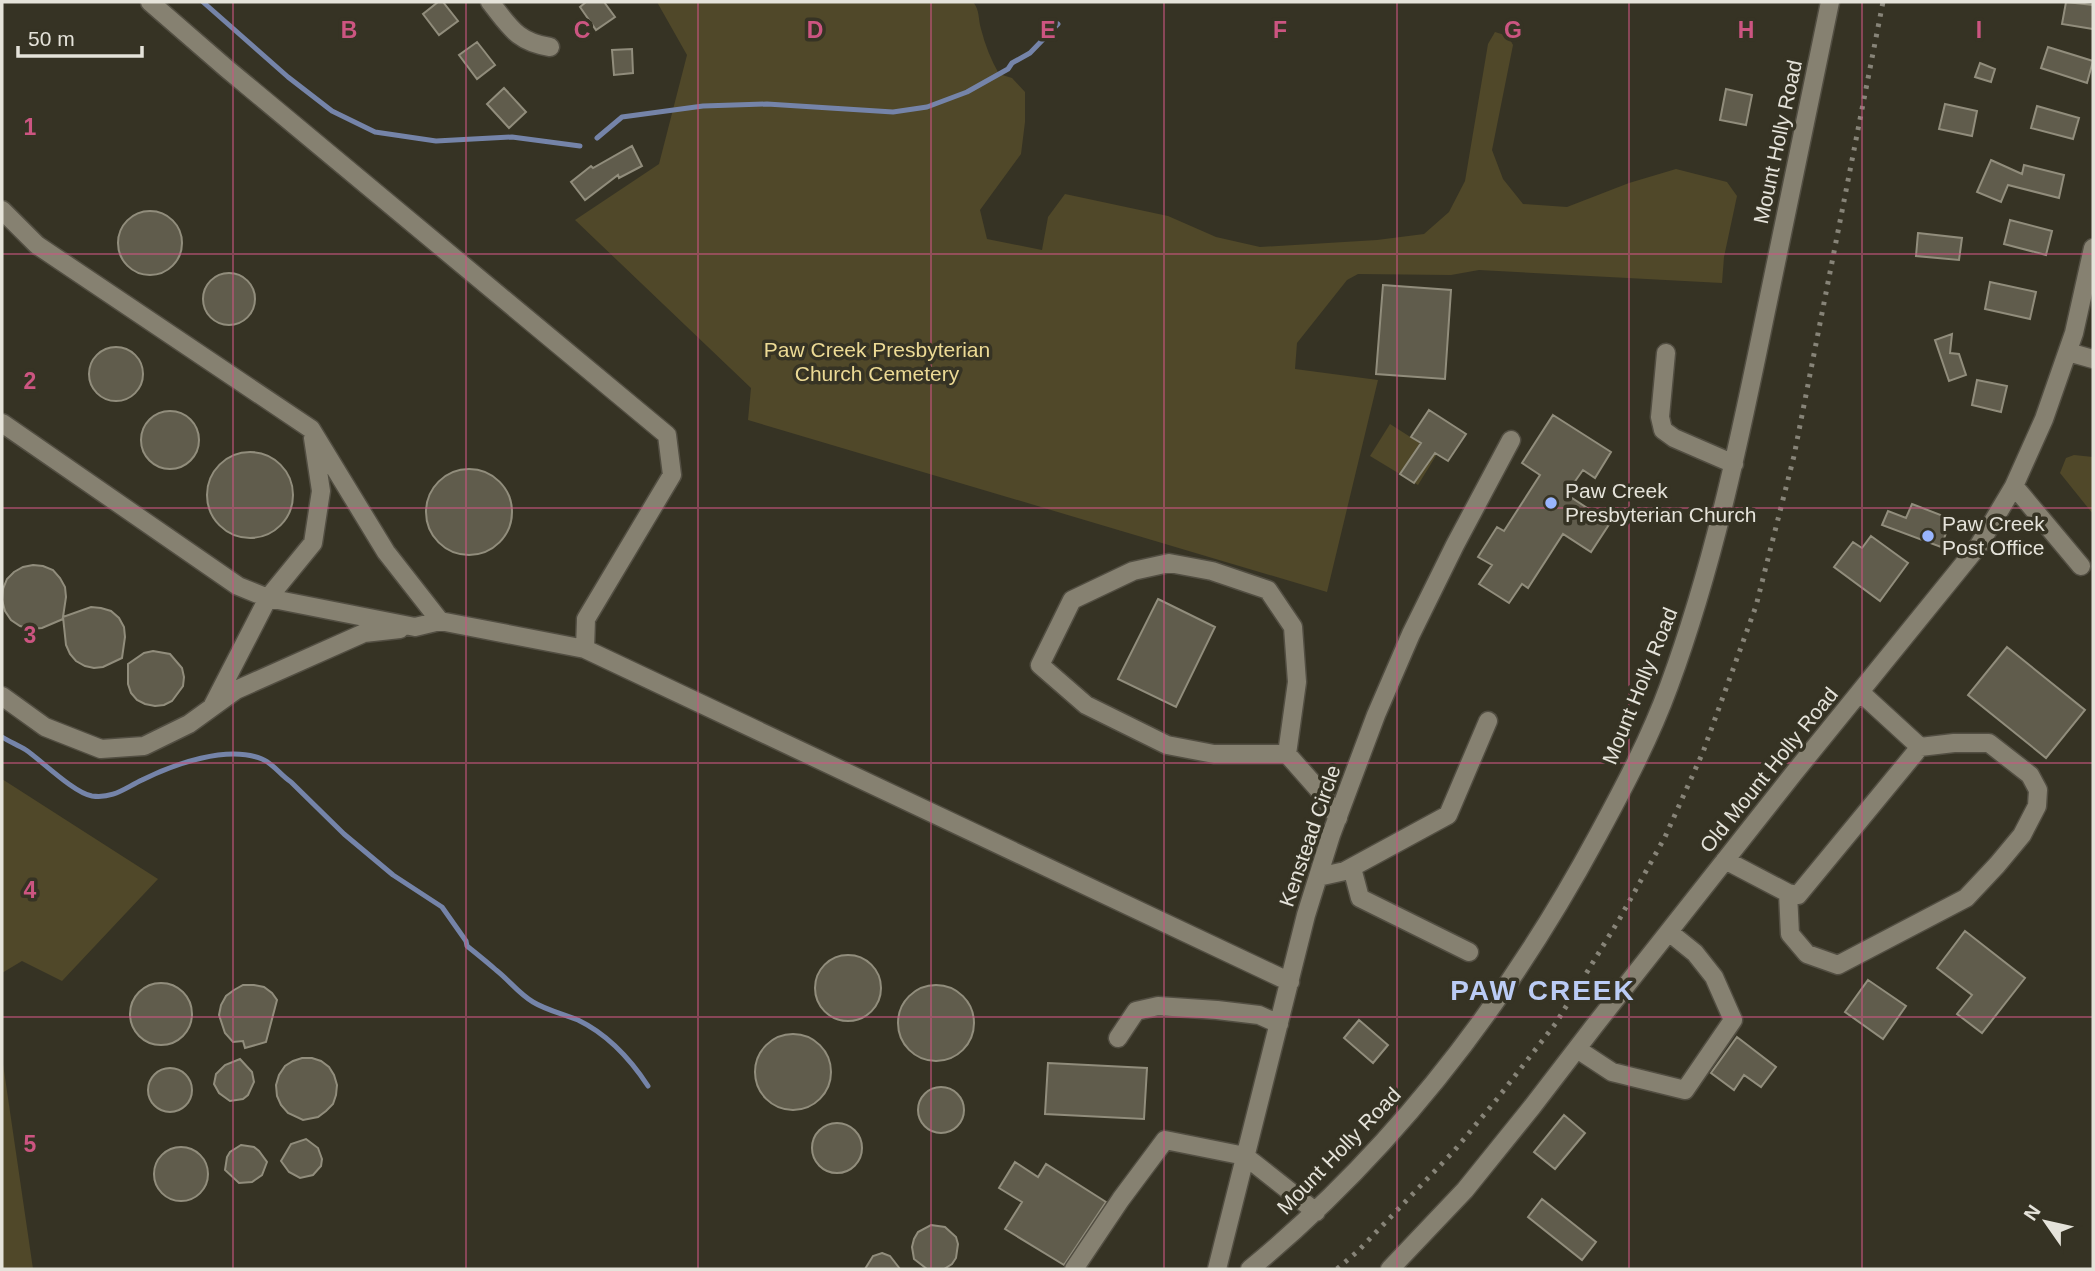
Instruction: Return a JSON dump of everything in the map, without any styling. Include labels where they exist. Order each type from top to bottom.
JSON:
[{"type":"street","points":[[150,2],[667,435],[672,475],[586,619],[584,649]]},
{"type":"street","points":[[490,2],[521,38],[534,45],[551,47]]},
{"type":"street","name":"Mount Holly Road","points":[[1250,1269],[1316,1212],[1404,1120],[1467,1041],[1510,982],[1570,887],[1651,730],[1709,565],[1734,464],[1830,2]]},
{"type":"street","points":[[2,210],[37,245],[311,429],[386,552],[440,621]]},
{"type":"street","name":"Old Mount Holly Road","points":[[1390,1269],[1465,1190],[1725,860],[1979,545],[2014,486],[2043,419],[2068,352],[2093,248]]},
{"type":"street","points":[[2068,352],[2093,359]]},
{"type":"street","points":[[1666,353],[1660,417],[1663,430],[1674,438],[1734,464]]},
{"type":"street","points":[[2,423],[238,586],[268,598],[415,627]]},
{"type":"street","points":[[211,708],[268,598],[313,543],[321,491],[311,429]]},
{"type":"street","name":"Kenstead Circle","points":[[1217,1269],[1318,877],[1338,818],[1376,715],[1411,634],[1511,440]]},
{"type":"street","points":[[2014,486],[2081,566]]},
{"type":"street","points":[[1287,754],[1297,682],[1293,627],[1268,590],[1212,570],[1169,562],[1133,571],[1072,600],[1040,665],[1086,705],[1167,745],[1214,754],[1287,754],[1318,789],[1338,818]]},
{"type":"street","points":[[2,696],[46,727],[102,749],[144,747],[189,724],[236,690],[364,634],[440,621],[584,649],[1290,982]]},
{"type":"street","points":[[1860,692],[1920,747]]},
{"type":"street","points":[[1318,877],[1352,868],[1448,815],[1488,721]]},
{"type":"street","points":[[1989,743],[2030,775],[2038,790],[2037,806],[2022,835],[1966,898],[1838,965],[1807,954],[1790,934],[1793,894],[1920,747],[1989,743]]},
{"type":"street","points":[[1725,860],[1793,894]]},
{"type":"street","points":[[1352,868],[1360,898],[1469,952]]},
{"type":"street","points":[[1577,1049],[1612,1072],[1685,1090],[1733,1020],[1714,978],[1695,953],[1668,932]]},
{"type":"street","points":[[1118,1038],[1136,1011],[1158,1006],[1259,1015],[1279,1024]]},
{"type":"street","points":[[1074,1269],[1165,1140],[1245,1156],[1316,1212]]},
{"type":"green space","name":"Paw Creek Presbyterian Church Cemetery","points":[[657,2],[973,2],[978,11],[986,47],[999,74],[1012,78],[1025,92],[1021,154],[980,210],[987,239],[1042,250],[1048,217],[1065,194],[1168,216],[1216,237],[1260,247],[1377,240],[1424,234],[1449,212],[1465,181],[1488,44],[1495,32],[1508,36],[1513,45],[1492,150],[1503,179],[1523,204],[1567,207],[1629,183],[1676,169],[1727,182],[1737,196],[1724,257],[1722,283],[1479,270],[1451,275],[1358,274],[1347,280],[1297,343],[1295,369],[1378,380],[1327,592],[748,420],[751,388],[575,220],[659,164],[687,55]]},
{"type":"green space","points":[[1390,424],[1437,454],[1418,485],[1370,456]]},
{"type":"green space","points":[[2074,455],[2093,457],[2093,514],[2060,473],[2066,458]]},
{"type":"green space","points":[[2,779],[158,879],[62,981],[22,961],[2,973]]},
{"type":"green space","points":[[2,1057],[33,1269],[2,1269]]},
{"type":"building","points":[[438,2],[443,2],[458,21],[439,35],[423,14]]},
{"type":"building","points":[[586,2],[604,2],[615,17],[596,30],[580,7]]},
{"type":"building","points":[[2066,2],[2093,5],[2093,29],[2062,24]]},
{"type":"building","points":[[477,42],[495,65],[477,79],[459,55]]},
{"type":"building","points":[[2048,47],[2093,61],[2087,83],[2041,68]]},
{"type":"building","points":[[632,49],[633,73],[614,75],[612,50]]},
{"type":"building","points":[[1980,63],[1995,69],[1991,82],[1975,77]]},
{"type":"building","points":[[504,88],[526,112],[509,128],[487,104]]},
{"type":"building","points":[[1726,89],[1752,95],[1746,125],[1720,120]]},
{"type":"building","points":[[1945,104],[1977,111],[1972,136],[1939,129]]},
{"type":"building","points":[[2037,106],[2079,118],[2073,139],[2031,128]]},
{"type":"building","points":[[632,146],[642,166],[619,178],[618,175],[585,200],[571,182],[591,166],[593,168]]},
{"type":"building","points":[[1991,160],[2022,174],[2024,165],[2064,175],[2059,198],[2008,185],[2001,202],[1977,192]]},
{"type":"building","points":[[150,211],[168,217],[176,225],[182,243],[176,261],[168,269],[150,275],[132,269],[124,261],[118,243],[124,225],[132,217]]},
{"type":"building","points":[[2010,220],[2052,231],[2046,255],[2004,244]]},
{"type":"building","points":[[1918,233],[1962,238],[1959,260],[1916,256]]},
{"type":"building","points":[[229,273],[248,280],[255,299],[248,318],[229,325],[210,318],[203,299],[210,280]]},
{"type":"building","points":[[1990,282],[2036,292],[2030,319],[1985,309]]},
{"type":"building","points":[[1383,285],[1451,290],[1445,379],[1376,374]]},
{"type":"building","points":[[1952,334],[1950,353],[1959,354],[1966,375],[1949,381],[1935,340]]},
{"type":"building","points":[[116,347],[135,355],[143,374],[135,393],[116,401],[97,393],[89,374],[97,355]]},
{"type":"building","points":[[1977,380],[2007,386],[2001,412],[1972,405]]},
{"type":"building","points":[[1429,410],[1466,434],[1448,461],[1435,453],[1414,483],[1400,474],[1421,443],[1411,437]]},
{"type":"building","points":[[170,411],[186,416],[194,424],[199,440],[194,456],[186,464],[170,469],[154,464],[146,456],[141,440],[146,424],[154,416]]},
{"type":"building","name":"Paw Creek Presbyterian Church","points":[[1553,415],[1611,452],[1595,478],[1583,470],[1566,494],[1610,523],[1591,552],[1563,534],[1528,588],[1522,584],[1509,603],[1479,584],[1492,565],[1478,557],[1497,527],[1504,531],[1540,475],[1522,463]]},
{"type":"building","points":[[250,452],[267,455],[281,464],[290,478],[293,495],[290,512],[281,526],[267,535],[250,538],[233,535],[219,526],[210,512],[207,495],[210,478],[219,464],[233,455]]},
{"type":"building","points":[[469,469],[486,472],[505,488],[512,512],[509,529],[493,548],[469,555],[452,552],[433,536],[426,512],[429,495],[445,476]]},
{"type":"building","name":"Paw Creek Post Office","points":[[1912,504],[1951,519],[1941,547],[1882,525],[1888,511],[1906,518]]},
{"type":"building","points":[[1871,536],[1908,563],[1880,601],[1834,567],[1853,542],[1862,548]]},
{"type":"building","points":[[33,565],[53,570],[65,587],[66,597],[63,619],[42,628],[31,629],[11,620],[2,600],[7,579],[23,567]]},
{"type":"building","points":[[1158,599],[1215,627],[1176,707],[1118,679]]},
{"type":"building","points":[[91,607],[111,611],[124,627],[122,658],[94,668],[76,661],[66,645],[63,617]]},
{"type":"building","points":[[2007,647],[2085,710],[2046,758],[1968,695]]},
{"type":"building","points":[[153,651],[170,654],[182,668],[184,677],[183,686],[172,701],[164,705],[155,706],[137,700],[128,684],[128,664],[144,653]]},
{"type":"building","points":[[1965,931],[2025,978],[1982,1033],[1957,1014],[1972,995],[1937,968]]},
{"type":"building","points":[[848,955],[861,958],[871,965],[878,975],[881,988],[878,1001],[871,1011],[861,1018],[848,1021],[835,1018],[825,1011],[818,1001],[815,988],[818,975],[825,965],[835,958]]},
{"type":"building","points":[[1868,980],[1906,1006],[1883,1039],[1845,1012]]},
{"type":"building","points":[[161,983],[173,985],[183,992],[190,1002],[190,1026],[183,1036],[173,1043],[161,1045],[149,1043],[139,1036],[132,1026],[130,1014],[132,1002],[139,992],[149,985]]},
{"type":"building","points":[[243,985],[264,987],[277,1000],[266,1042],[245,1048],[243,1041],[233,1042],[225,1033],[219,1015],[226,996]]},
{"type":"building","points":[[936,985],[950,988],[963,996],[971,1009],[974,1023],[971,1037],[963,1050],[950,1058],[936,1061],[922,1058],[909,1050],[901,1037],[898,1023],[901,1009],[909,996],[922,988]]},
{"type":"building","points":[[1359,1020],[1388,1045],[1373,1063],[1344,1038]]},
{"type":"building","points":[[793,1034],[807,1037],[820,1045],[828,1058],[831,1072],[828,1086],[820,1099],[807,1107],[793,1110],[779,1107],[766,1099],[758,1086],[755,1072],[758,1058],[766,1045],[779,1037]]},
{"type":"building","points":[[1737,1037],[1776,1067],[1761,1087],[1744,1075],[1734,1090],[1711,1073]]},
{"type":"building","points":[[302,1058],[321,1061],[329,1067],[337,1085],[333,1104],[318,1117],[303,1120],[288,1113],[281,1105],[276,1085],[285,1066]]},
{"type":"building","points":[[240,1059],[252,1072],[254,1082],[243,1099],[230,1101],[219,1093],[214,1084],[216,1074],[225,1065]]},
{"type":"building","points":[[1048,1063],[1147,1068],[1144,1119],[1045,1114]]},
{"type":"building","points":[[170,1068],[179,1069],[186,1074],[191,1081],[191,1099],[186,1106],[179,1111],[170,1112],[161,1111],[154,1106],[149,1099],[148,1090],[149,1081],[154,1074],[161,1069]]},
{"type":"building","points":[[941,1087],[957,1094],[964,1110],[957,1126],[941,1133],[925,1126],[918,1110],[925,1094]]},
{"type":"building","points":[[1564,1115],[1585,1133],[1555,1169],[1534,1152]]},
{"type":"building","points":[[837,1123],[855,1130],[862,1148],[855,1166],[837,1173],[819,1166],[812,1148],[819,1130]]},
{"type":"building","points":[[306,1139],[318,1148],[322,1159],[321,1166],[313,1175],[300,1178],[289,1172],[281,1161],[291,1144]]},
{"type":"building","points":[[241,1145],[254,1147],[267,1162],[262,1175],[252,1182],[239,1183],[225,1170],[230,1152]]},
{"type":"building","points":[[181,1147],[200,1155],[208,1174],[200,1193],[181,1201],[162,1193],[154,1174],[162,1155]]},
{"type":"building","points":[[1015,1162],[1038,1177],[1046,1164],[1106,1202],[1064,1265],[1005,1229],[1022,1202],[999,1188]]},
{"type":"building","points":[[1542,1199],[1596,1242],[1582,1260],[1528,1217]]},
{"type":"building","points":[[931,1225],[945,1227],[956,1237],[956,1258],[944,1269],[927,1269],[914,1259],[914,1239],[918,1232]]},
{"type":"building","points":[[882,1253],[890,1256],[900,1269],[865,1269],[873,1256]]},
{"type":"waterway","points":[[203,2],[288,77],[332,111],[375,132],[436,141],[512,137],[580,146]]},
{"type":"waterway","points":[[597,138],[622,117],[703,106],[767,104],[893,112],[927,107],[967,92],[1008,69],[1012,63],[1030,53],[1058,24]]},
{"type":"waterway","points":[[2,737],[26,750],[76,789],[99,797],[113,794],[169,768],[201,758],[233,754],[248,755],[266,761],[344,834],[393,875],[442,907],[467,946],[523,995],[538,1005],[578,1020],[599,1033],[626,1057],[648,1086]]},
{"type":"railway","points":[[1337,1269],[1358,1251],[1454,1151],[1556,1023],[1620,918],[1665,837],[1703,752],[1756,606],[1794,456],[1883,2]]},
{"type":"place","name":"Paw Creek Presbyterian Church","points":[[1551,503]]},
{"type":"place","name":"Paw Creek Post Office","points":[[1928,536]]},
{"type":"district","name":"PAW CREEK","points":[[1543,990]]}]
